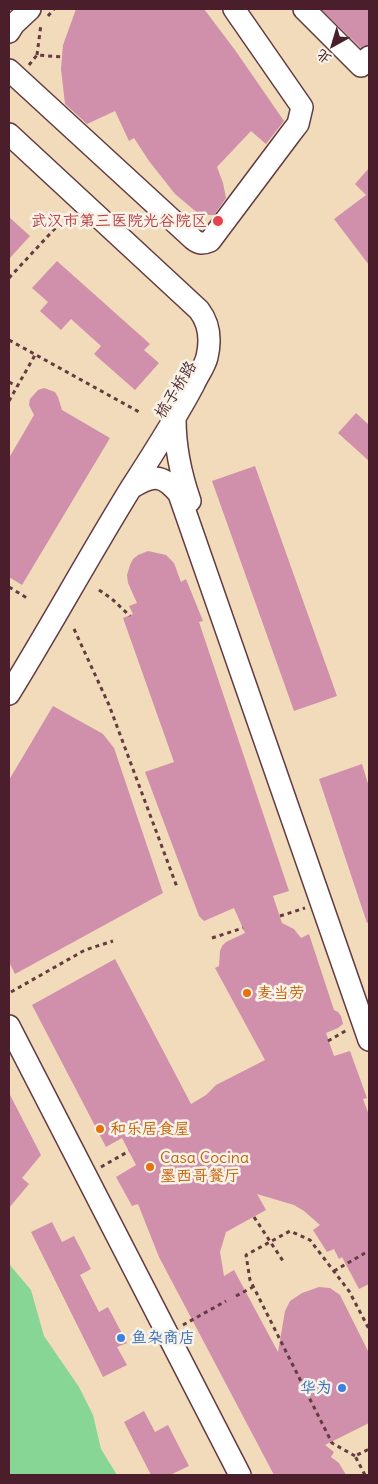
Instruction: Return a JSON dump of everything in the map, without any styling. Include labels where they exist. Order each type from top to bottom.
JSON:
[{"type":"street","points":[[11,76],[193,239],[199,243],[204,243],[210,241],[291,133],[301,115],[302,107],[234,9]]},
{"type":"street","points":[[304,9],[361,66],[369,58]]},
{"type":"street","points":[[9,32],[14,24],[39,16]]},
{"type":"street","name":"梳子桥路","points":[[9,134],[188,300],[206,319],[208,337],[207,358],[175,419],[131,488],[9,694]]},
{"type":"street","name":"梳子桥路","points":[[9,148],[184,308],[196,326],[198,349],[191,369],[144,440],[55,589],[46,611],[9,674]]},
{"type":"street","points":[[175,419],[175,435],[184,482],[369,1011]]},
{"type":"street","points":[[131,488],[144,480],[155,477],[170,483],[179,494],[369,1040]]},
{"type":"street","points":[[9,1026],[240,1475]]},
{"type":"street","points":[[9,1048],[228,1475]]},
{"type":"path","points":[[37,55],[39,16],[54,9]]},
{"type":"path","points":[[11,76],[37,55],[62,57]]},
{"type":"path","points":[[9,278],[60,223]]},
{"type":"path","points":[[9,340],[141,413]]},
{"type":"path","points":[[9,400],[35,355]]},
{"type":"path","points":[[9,382],[17,386]]},
{"type":"path","points":[[9,588],[27,598]]},
{"type":"path","points":[[99,590],[130,616]]},
{"type":"path","points":[[74,629],[109,705],[176,887]]},
{"type":"path","points":[[280,916],[308,907]]},
{"type":"path","points":[[212,938],[243,928]]},
{"type":"path","points":[[11,992],[85,950],[113,941]]},
{"type":"path","points":[[328,1041],[350,1029]]},
{"type":"path","points":[[100,1167],[129,1151]]},
{"type":"path","points":[[254,1216],[283,1261]]},
{"type":"path","points":[[365,1475],[355,1456],[332,1443],[253,1287],[246,1255],[290,1231],[310,1240],[349,1292],[369,1329]]},
{"type":"path","points":[[334,1271],[365,1253]]},
{"type":"path","points":[[236,1296],[253,1287]]},
{"type":"path","points":[[182,1326],[226,1301]]},
{"type":"path","points":[[355,1456],[369,1449]]},
{"type":"green space","points":[[9,1264],[31,1290],[44,1336],[79,1387],[93,1415],[101,1449],[117,1475],[9,1475]]},
{"type":"building","points":[[76,9],[204,9],[284,121],[266,144],[251,131],[217,167],[226,198],[214,215],[200,215],[175,194],[134,138],[129,141],[115,111],[87,124],[65,104],[61,69],[63,45]]},
{"type":"building","points":[[321,9],[369,9],[369,45],[361,48]]},
{"type":"building","points":[[369,168],[369,265],[334,219],[366,195],[355,184]]},
{"type":"building","points":[[9,217],[30,236],[9,259]]},
{"type":"building","points":[[57,261],[150,344],[144,350],[159,363],[135,390],[94,354],[101,346],[71,319],[61,330],[40,311],[48,302],[32,288]]},
{"type":"building","points":[[44,388],[55,392],[62,410],[110,438],[22,585],[9,577],[9,458],[34,415],[29,405],[30,399],[38,390]]},
{"type":"building","points":[[356,413],[369,425],[369,461],[338,433]]},
{"type":"building","points":[[255,466],[337,696],[294,711],[212,481]]},
{"type":"building","points":[[148,551],[166,555],[174,563],[181,582],[186,579],[203,621],[199,622],[289,891],[273,896],[282,923],[294,929],[301,938],[309,934],[334,1010],[341,1016],[343,1024],[326,1033],[334,1056],[350,1051],[367,1098],[363,1099],[369,1115],[369,1284],[359,1289],[342,1257],[339,1259],[334,1249],[327,1252],[313,1230],[320,1225],[304,1211],[294,1205],[257,1194],[266,1210],[226,1232],[220,1252],[224,1276],[234,1270],[278,1352],[285,1311],[290,1301],[302,1293],[319,1287],[330,1288],[340,1295],[369,1353],[369,1423],[325,1445],[334,1452],[331,1457],[339,1463],[346,1475],[274,1475],[159,1257],[138,1204],[132,1206],[116,1177],[136,1165],[122,1138],[106,1147],[32,1005],[115,959],[191,1104],[206,1095],[216,1085],[265,1060],[215,968],[219,966],[222,946],[226,942],[245,933],[234,908],[204,921],[199,916],[145,772],[174,762],[123,618],[133,614],[129,606],[137,603],[128,583],[127,575],[130,565],[138,555]]},
{"type":"building","points":[[53,706],[103,734],[114,748],[163,893],[15,974],[9,962],[9,780]]},
{"type":"building","points":[[362,764],[369,787],[369,922],[367,923],[319,779]]},
{"type":"building","points":[[9,1093],[41,1155],[22,1178],[29,1184],[9,1208]]},
{"type":"building","points":[[52,1222],[62,1242],[74,1236],[91,1269],[80,1275],[99,1312],[108,1307],[127,1343],[117,1347],[127,1365],[103,1377],[31,1232]]},
{"type":"building","points":[[144,1411],[155,1432],[168,1425],[189,1466],[170,1475],[151,1475],[124,1422]]},
{"type":"place","name":"武汉市第三医院光谷院区","points":[[218,221]]},
{"type":"place","name":"麦当劳","points":[[247,993]]},
{"type":"place","name":"和乐居食屋","points":[[100,1129]]},
{"type":"place","name":"Casa Cocina 墨西哥餐厅","points":[[150,1167]]},
{"type":"place","name":"鱼杂商店","points":[[121,1338]]},
{"type":"place","name":"华为","points":[[342,1388]]}]
